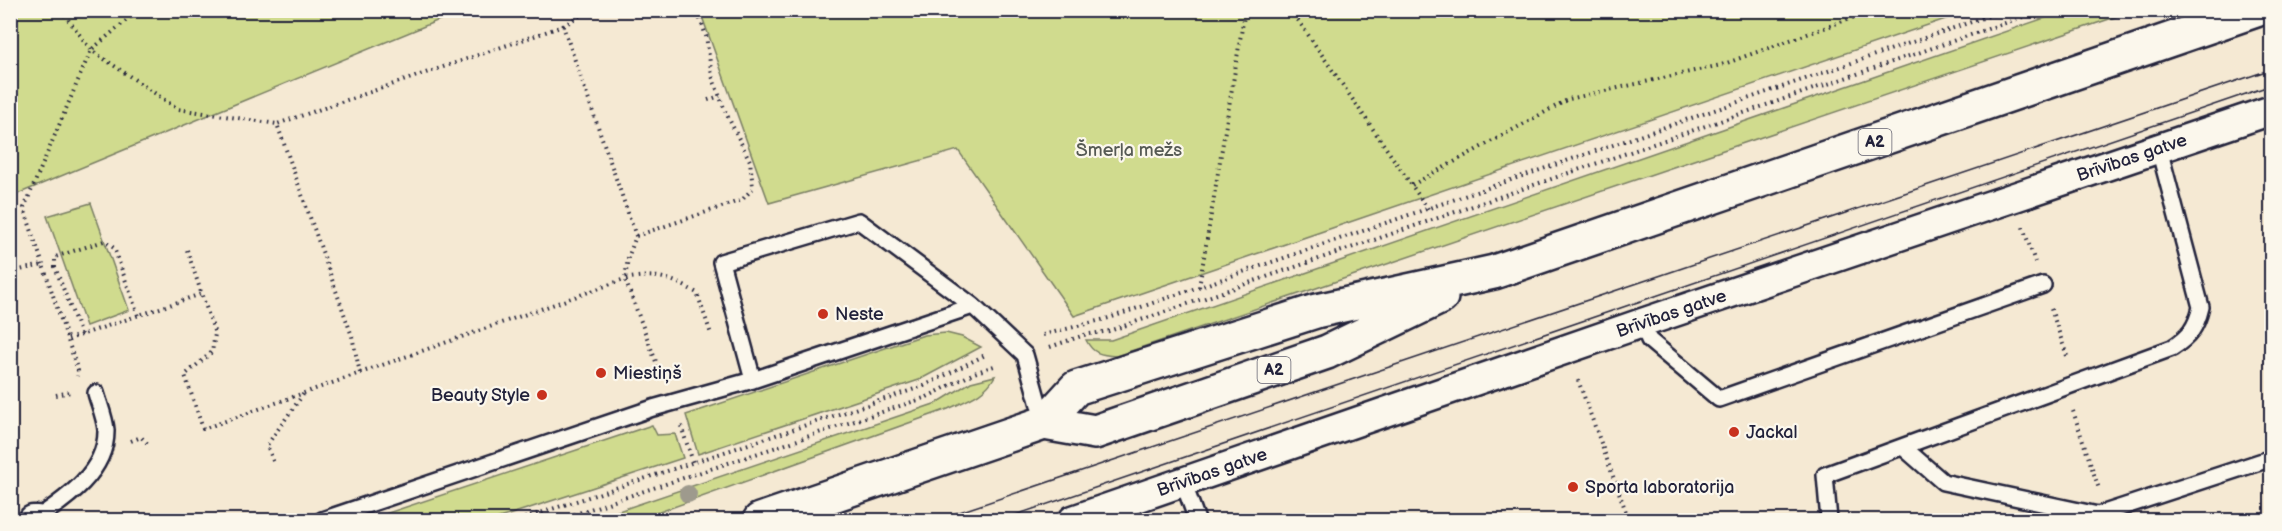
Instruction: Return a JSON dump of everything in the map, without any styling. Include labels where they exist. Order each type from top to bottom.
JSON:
[{"type":"highway","name":"A2","points":[[760,520],[1044,423],[1076,388],[1316,311],[1494,272],[2256,10]]},
{"type":"highway","name":"A2","points":[[1044,423],[1095,432],[1327,352],[1494,272]]},
{"type":"street","name":"Brīvības gatve","points":[[1073,520],[1642,323],[2271,110]]},
{"type":"lane","points":[[1829,520],[1825,475],[2172,348],[2188,337],[2197,324],[2201,307],[2159,149]]},
{"type":"lane","points":[[753,380],[721,262],[859,221],[973,306],[1016,344],[1025,355],[1044,423]]},
{"type":"lane","points":[[1642,323],[1649,340],[1719,399],[2043,285]]},
{"type":"lane","points":[[322,520],[653,408],[753,380],[973,306]]},
{"type":"lane","points":[[35,520],[71,496],[89,474],[102,452],[106,429],[96,393]]},
{"type":"lane","points":[[1903,447],[1943,482],[2101,516],[2271,458]]},
{"type":"lane","points":[[1183,482],[1197,520]]},
{"type":"path","points":[[61,10],[91,50],[178,109],[277,124],[563,26],[588,10]]},
{"type":"path","points":[[128,19],[129,10]]},
{"type":"path","points":[[78,370],[24,208],[91,50],[139,10]]},
{"type":"path","points":[[636,236],[742,200],[753,188],[750,161],[712,76],[706,36],[697,10]]},
{"type":"path","points":[[1199,287],[1245,10]]},
{"type":"path","points":[[1291,10],[1428,209]]},
{"type":"path","points":[[1412,185],[1569,99],[1721,65],[1874,10]]},
{"type":"path","points":[[519,520],[924,386],[972,361],[1016,344],[1067,327],[1109,318],[2006,10]]},
{"type":"path","points":[[1071,339],[1109,331],[2043,10]]},
{"type":"path","points":[[563,26],[636,236],[628,258],[625,279],[658,367],[657,381],[648,392],[660,425],[681,426],[693,462]]},
{"type":"path","points":[[708,100],[720,96]]},
{"type":"path","points":[[277,124],[352,336],[360,373]]},
{"type":"path","points":[[81,335],[55,267],[55,257],[104,241],[114,248],[138,315]]},
{"type":"path","points":[[187,250],[215,334],[212,352],[185,375],[203,429],[625,279],[664,276],[680,283],[697,293],[713,341],[741,334]]},
{"type":"path","points":[[10,272],[43,266]]},
{"type":"path","points":[[67,339],[201,294]]},
{"type":"path","points":[[556,520],[927,397],[995,365]]},
{"type":"path","points":[[1577,377],[1629,520]]},
{"type":"path","points":[[2065,387],[2101,516]]},
{"type":"path","points":[[56,396],[75,391]]},
{"type":"path","points":[[273,461],[267,444],[304,392]]},
{"type":"green space","name":"Šmerļa mežs","points":[[700,10],[1969,11],[1074,316],[958,150],[769,203]]},
{"type":"green space","points":[[2068,10],[2133,11],[1116,356],[1098,353],[1086,340],[1111,340]]},
{"type":"green space","points":[[10,11],[461,11],[15,195],[10,184]]},
{"type":"green space","points":[[91,203],[129,310],[86,326],[47,216]]},
{"type":"green space","points":[[946,333],[962,337],[981,347],[919,380],[698,454],[686,415],[924,335]]},
{"type":"green space","points":[[995,376],[981,392],[948,409],[637,520],[592,520],[937,403],[971,382]]},
{"type":"green space","points":[[652,425],[657,435],[675,434],[683,458],[493,520],[367,520]]},
{"type":"tram line","points":[[936,520],[2272,69]]},
{"type":"tram line","points":[[1001,520],[2272,85]]},
{"type":"place","name":"Neste","points":[[823,314]]},
{"type":"place","name":"Miestiņš","points":[[601,373]]},
{"type":"place","name":"Beauty Style","points":[[542,395]]},
{"type":"place","name":"Jackal","points":[[1734,432]]},
{"type":"place","name":"Sporta laboratorija","points":[[1573,487]]}]
